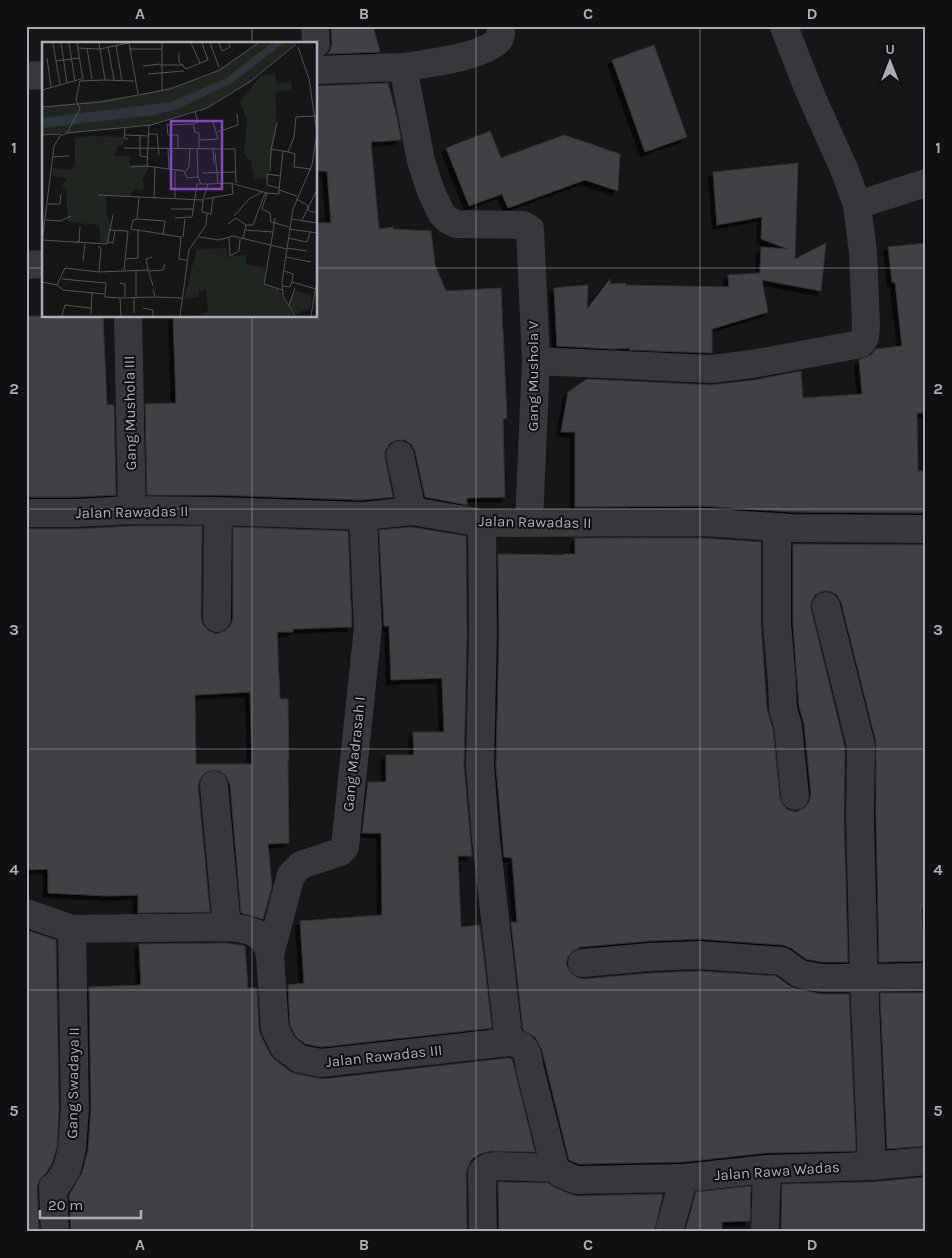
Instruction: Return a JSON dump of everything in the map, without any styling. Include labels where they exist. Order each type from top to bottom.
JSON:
[{"type":"street","points":[[315,26],[316,42]]},
{"type":"street","points":[[318,69],[403,67],[464,56],[486,48],[500,37],[502,32],[500,26]]},
{"type":"street","points":[[536,360],[712,369],[752,364],[861,343],[865,337],[866,325],[863,252],[857,205],[845,171],[810,93],[784,27]]},
{"type":"street","name":"Gang Mushola V","points":[[403,67],[421,161],[430,189],[441,213],[448,220],[456,224],[523,225],[530,229],[536,360],[529,522]]},
{"type":"street","points":[[26,76],[42,75]]},
{"type":"street","points":[[857,205],[926,183]]},
{"type":"street","points":[[26,265],[42,264]]},
{"type":"street","name":"Gang Mushola III","points":[[128,318],[132,510]]},
{"type":"street","points":[[400,455],[412,511]]},
{"type":"street","name":"Jalan Rawadas II","points":[[26,513],[76,514],[132,510],[363,516],[412,511],[482,523],[702,522],[800,528],[926,528]]},
{"type":"street","points":[[216,618],[218,511]]},
{"type":"street","name":"Gang Madrasah I","points":[[270,955],[290,875],[301,865],[340,852],[345,847],[368,627],[363,516]]},
{"type":"street","points":[[482,523],[483,634],[480,766],[486,839],[509,1042],[516,1043],[526,1049],[555,1168],[560,1173],[576,1180],[684,1178],[669,1232]]},
{"type":"street","points":[[777,527],[777,624],[783,709],[788,726],[794,796]]},
{"type":"street","points":[[826,606],[861,746],[860,816],[864,978],[872,1166]]},
{"type":"street","points":[[214,785],[227,928]]},
{"type":"street","name":"Jalan Rawadas III","points":[[26,913],[72,929],[227,928],[251,930],[265,940],[270,955],[275,1029],[284,1047],[300,1059],[321,1063],[509,1042]]},
{"type":"street","name":"Gang Swadaya II","points":[[56,1232],[53,1187],[57,1185],[67,1170],[72,1149],[75,1108],[72,929]]},
{"type":"street","points":[[582,963],[699,955],[782,960],[800,974],[822,978],[926,977]]},
{"type":"street","name":"Jalan Rawa Wadas","points":[[684,1178],[766,1170],[872,1166],[926,1161]]},
{"type":"street","points":[[483,1232],[482,1172],[485,1168],[498,1166],[555,1168]]},
{"type":"street","points":[[765,1232],[766,1170]]},
{"type":"building","points":[[331,26],[373,26],[380,52],[327,54],[332,44]]},
{"type":"building","points":[[654,45],[687,137],[645,152],[612,60]]},
{"type":"building","points":[[388,83],[401,140],[371,142],[379,229],[393,227],[393,229],[431,231],[435,265],[446,291],[501,288],[507,418],[503,419],[505,497],[467,498],[467,505],[425,497],[415,451],[412,445],[405,440],[397,440],[390,443],[385,451],[393,497],[362,500],[218,495],[147,495],[145,404],[176,403],[173,318],[318,318],[318,223],[331,223],[327,171],[318,171],[318,86]]},
{"type":"building","points":[[490,131],[501,158],[564,135],[620,154],[618,191],[585,180],[508,208],[502,194],[469,206],[446,148]]},
{"type":"building","points":[[798,163],[795,259],[826,243],[821,291],[762,280],[768,312],[712,329],[712,353],[557,346],[554,288],[588,285],[587,309],[610,279],[610,284],[729,287],[728,275],[760,273],[761,247],[788,249],[761,239],[762,217],[717,225],[713,172]]},
{"type":"building","points":[[926,243],[926,413],[917,413],[918,471],[926,471],[926,513],[792,512],[702,506],[575,507],[575,432],[561,432],[568,392],[587,379],[711,385],[754,380],[801,371],[803,398],[862,394],[859,360],[871,355],[876,349],[902,346],[895,282],[892,282],[888,247]]},
{"type":"building","points":[[26,316],[42,316],[42,318],[103,318],[107,405],[114,405],[116,495],[26,497]]},
{"type":"building","points":[[132,526],[202,526],[201,618],[203,625],[209,631],[216,634],[225,631],[233,619],[233,527],[348,531],[352,627],[293,629],[293,632],[277,632],[280,699],[288,699],[289,843],[268,844],[272,887],[263,919],[241,913],[230,784],[226,776],[220,771],[212,770],[205,773],[200,779],[198,786],[210,912],[138,913],[138,895],[108,896],[48,893],[48,869],[26,870],[26,529]],"holes":[[[250,692],[252,764],[196,764],[195,695]]]},
{"type":"building","points":[[411,527],[466,536],[467,634],[464,766],[472,856],[458,856],[461,927],[480,925],[492,1028],[322,1047],[306,1044],[296,1037],[290,1025],[288,985],[304,983],[300,921],[382,915],[381,833],[362,833],[368,782],[386,782],[386,755],[414,755],[413,732],[444,732],[442,678],[391,680],[389,626],[384,626],[379,530]]},
{"type":"building","points":[[575,538],[702,538],[761,542],[761,624],[767,710],[773,729],[780,798],[788,810],[796,812],[804,808],[809,802],[811,794],[804,724],[799,706],[793,623],[793,544],[926,545],[926,908],[922,909],[925,961],[879,962],[876,742],[841,602],[837,595],[830,591],[823,591],[815,595],[811,602],[811,609],[845,748],[844,817],[848,962],[822,962],[806,959],[791,948],[783,945],[698,939],[581,947],[573,951],[568,957],[566,964],[570,972],[576,977],[583,979],[699,971],[776,976],[797,989],[821,994],[849,994],[856,1151],[765,1153],[683,1162],[579,1164],[569,1160],[542,1050],[535,1037],[523,1030],[511,922],[517,922],[512,858],[504,857],[496,766],[499,634],[498,554],[575,554]]},
{"type":"building","points":[[26,930],[56,940],[59,1108],[57,1147],[52,1163],[40,1179],[37,1187],[39,1232],[26,1232]]},
{"type":"building","points":[[226,943],[245,946],[248,988],[257,988],[261,1036],[274,1059],[291,1072],[323,1079],[512,1059],[535,1152],[490,1151],[480,1154],[471,1160],[466,1172],[467,1232],[71,1232],[69,1195],[82,1173],[88,1150],[91,1108],[89,987],[141,985],[139,944]]},
{"type":"building","points":[[880,993],[926,993],[926,1146],[887,1149]]},
{"type":"building","points":[[926,1177],[926,1232],[781,1232],[782,1184],[872,1182]]},
{"type":"building","points":[[498,1182],[548,1183],[576,1196],[663,1194],[654,1232],[499,1232]]},
{"type":"building","points":[[751,1186],[750,1221],[722,1222],[722,1232],[685,1232],[696,1192]]}]
